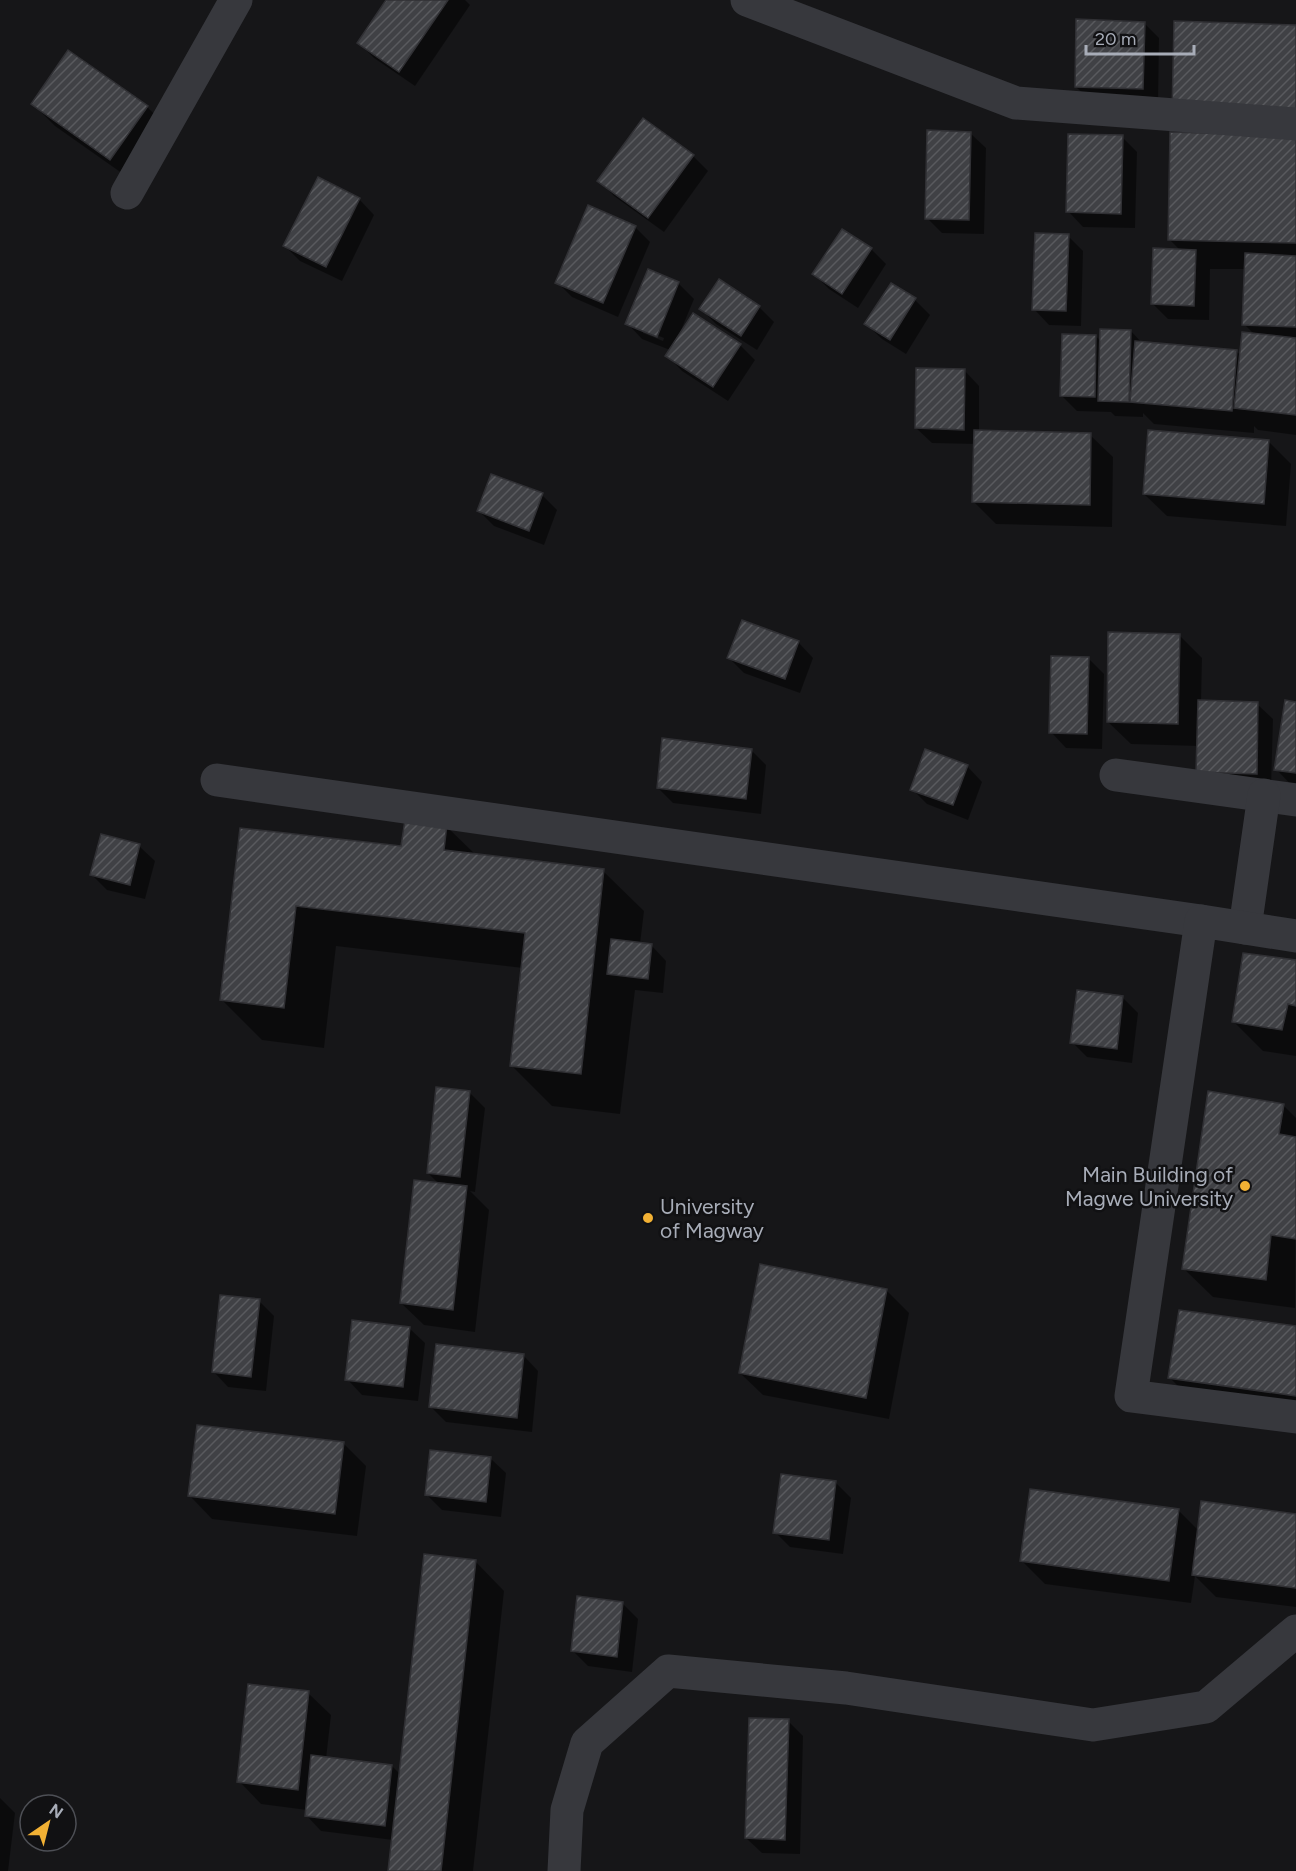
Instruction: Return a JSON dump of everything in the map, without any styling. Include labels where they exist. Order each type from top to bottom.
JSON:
[{"type":"street","points":[[128,193],[236,0]]},
{"type":"street","points":[[747,0],[1016,103],[1296,124]]},
{"type":"street","points":[[1116,775],[1296,800]]},
{"type":"street","points":[[218,780],[1296,936]]},
{"type":"street","points":[[1245,928],[1264,795]]},
{"type":"street","points":[[1201,921],[1131,1396],[1296,1417]]},
{"type":"street","points":[[564,1871],[567,1810],[586,1743],[668,1671],[846,1688],[1093,1725],[1206,1707],[1296,1631]]},
{"type":"building","points":[[386,0],[448,0],[399,72],[357,43]]},
{"type":"building","points":[[1076,19],[1145,22],[1143,89],[1075,87]]},
{"type":"building","points":[[1174,21],[1296,25],[1296,118],[1172,114]]},
{"type":"building","points":[[68,50],[148,106],[110,160],[31,104]]},
{"type":"building","points":[[643,118],[694,155],[648,218],[597,181]]},
{"type":"building","points":[[927,130],[971,132],[969,220],[925,219]]},
{"type":"building","points":[[1170,132],[1296,136],[1296,243],[1168,240]]},
{"type":"building","points":[[1068,134],[1123,135],[1121,214],[1066,212]]},
{"type":"building","points":[[318,177],[360,198],[326,267],[283,246]]},
{"type":"building","points":[[588,205],[636,226],[603,303],[555,283]]},
{"type":"building","points":[[842,229],[872,248],[842,294],[812,274]]},
{"type":"building","points":[[1035,233],[1069,234],[1066,311],[1032,310]]},
{"type":"building","points":[[1153,248],[1196,250],[1194,306],[1151,304]]},
{"type":"building","points":[[1245,253],[1296,256],[1296,327],[1242,325]]},
{"type":"building","points":[[648,269],[679,282],[657,337],[625,324]]},
{"type":"building","points":[[719,279],[760,306],[741,336],[699,309]]},
{"type":"building","points":[[891,283],[916,298],[890,340],[864,324]]},
{"type":"building","points":[[693,313],[741,344],[713,387],[665,356]]},
{"type":"building","points":[[1100,329],[1131,330],[1129,402],[1098,401]]},
{"type":"building","points":[[1242,332],[1296,338],[1296,415],[1234,408]]},
{"type":"building","points":[[1062,334],[1096,335],[1095,397],[1060,396]]},
{"type":"building","points":[[1135,341],[1237,350],[1232,411],[1130,402]]},
{"type":"building","points":[[916,368],[965,369],[964,430],[915,428]]},
{"type":"building","points":[[974,430],[1091,433],[1090,505],[972,502]]},
{"type":"building","points":[[1148,430],[1269,440],[1264,504],[1143,494]]},
{"type":"building","points":[[491,474],[543,493],[529,531],[477,511]]},
{"type":"building","points":[[742,620],[799,641],[785,679],[727,658]]},
{"type":"building","points":[[1108,632],[1180,634],[1178,724],[1107,722]]},
{"type":"building","points":[[1051,656],[1089,657],[1087,734],[1049,733]]},
{"type":"building","points":[[1198,700],[1258,702],[1257,774],[1196,772]]},
{"type":"building","points":[[1285,700],[1296,702],[1296,773],[1274,770]]},
{"type":"building","points":[[662,738],[752,749],[746,799],[657,788]]},
{"type":"building","points":[[925,749],[968,765],[953,805],[910,790]]},
{"type":"building","points":[[405,820],[447,824],[444,850],[604,869],[581,1074],[510,1066],[525,933],[296,906],[284,1008],[220,1000],[240,828],[401,846]]},
{"type":"building","points":[[101,834],[140,844],[130,885],[90,875]]},
{"type":"building","points":[[611,939],[652,944],[648,979],[607,974]]},
{"type":"building","points":[[1243,953],[1296,960],[1296,1006],[1288,1004],[1282,1030],[1232,1022]]},
{"type":"building","points":[[1077,990],[1123,996],[1117,1049],[1070,1043]]},
{"type":"building","points":[[436,1087],[470,1091],[460,1177],[427,1173]]},
{"type":"building","name":"Main Building of Magwe University","points":[[1208,1091],[1284,1104],[1279,1134],[1296,1137],[1296,1239],[1271,1235],[1266,1280],[1182,1269]]},
{"type":"building","points":[[414,1180],[467,1186],[453,1310],[400,1303]]},
{"type":"building","points":[[760,1264],[887,1289],[866,1398],[739,1373]]},
{"type":"building","points":[[220,1295],[260,1299],[251,1377],[212,1372]]},
{"type":"building","points":[[1179,1310],[1296,1326],[1296,1396],[1168,1378]]},
{"type":"building","points":[[352,1320],[410,1327],[403,1387],[345,1380]]},
{"type":"building","points":[[436,1344],[524,1354],[517,1418],[429,1407]]},
{"type":"building","points":[[197,1425],[344,1442],[335,1514],[188,1496]]},
{"type":"building","points":[[430,1450],[491,1457],[486,1502],[425,1495]]},
{"type":"building","points":[[781,1474],[836,1481],[829,1540],[773,1533]]},
{"type":"building","points":[[1030,1489],[1179,1509],[1169,1581],[1020,1561]]},
{"type":"building","points":[[1201,1501],[1296,1514],[1296,1588],[1192,1575]]},
{"type":"building","points":[[424,1554],[476,1560],[441,1871],[388,1871]]},
{"type":"building","points":[[577,1596],[623,1602],[617,1657],[571,1651]]},
{"type":"building","points":[[248,1684],[309,1691],[298,1790],[237,1782]]},
{"type":"building","points":[[749,1718],[789,1719],[785,1840],[745,1838]]},
{"type":"building","points":[[311,1755],[392,1765],[385,1826],[305,1816]]},
{"type":"place","name":"Main Building of Magwe University","points":[[1245,1186]]},
{"type":"place","name":"University of Magway","points":[[648,1218]]}]
